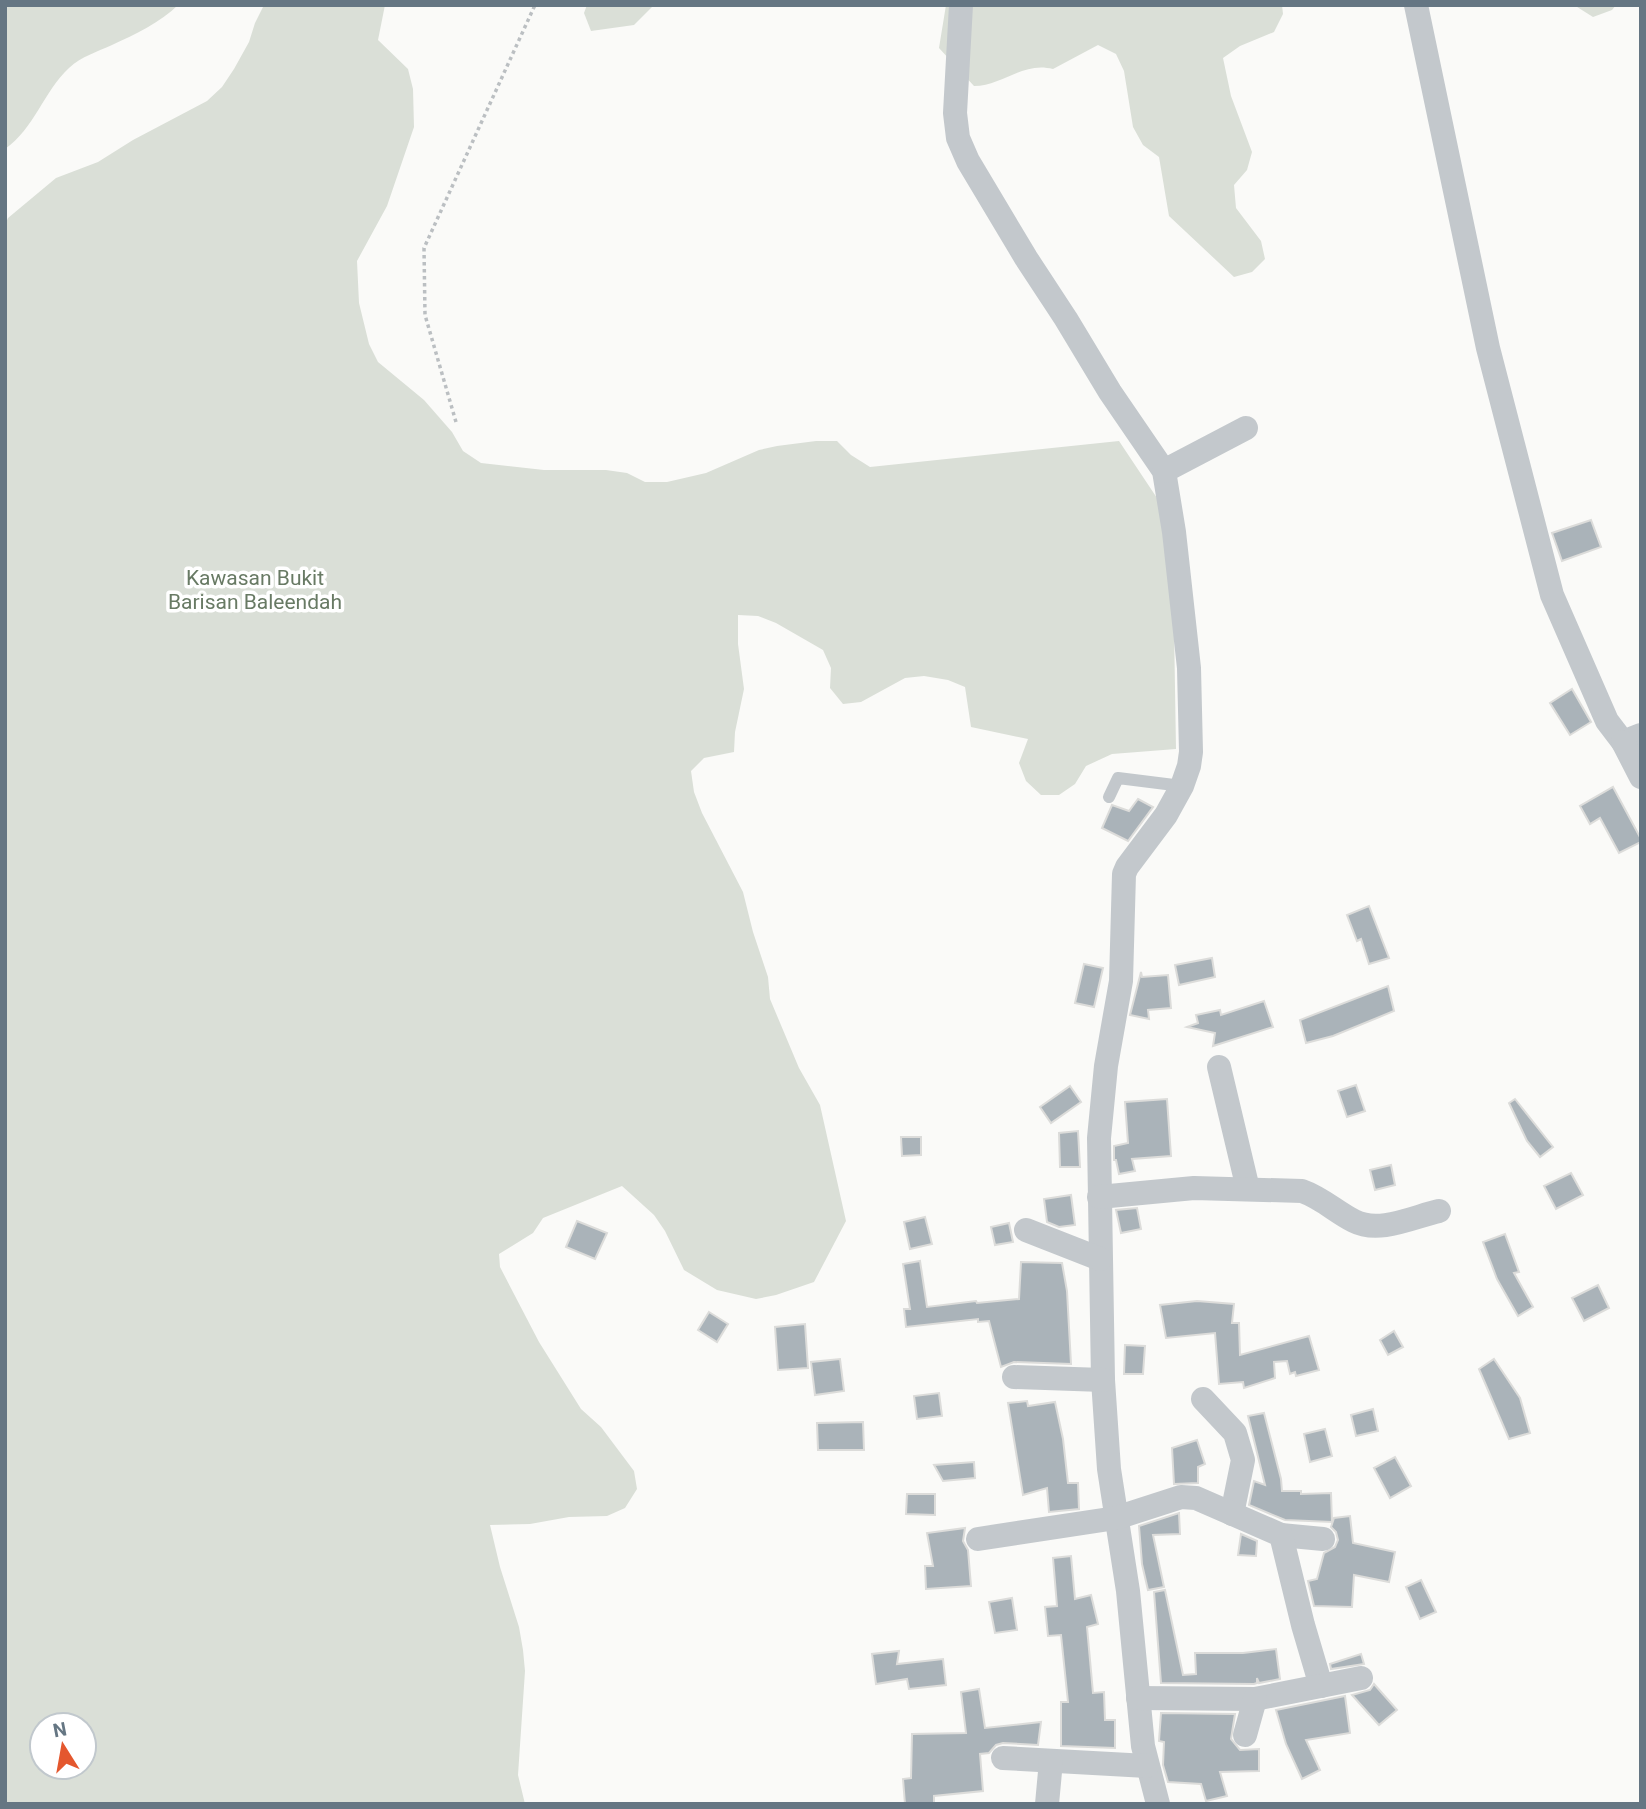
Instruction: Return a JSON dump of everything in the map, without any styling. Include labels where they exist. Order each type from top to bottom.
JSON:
[{"type":"street","points":[[961,5],[955,113],[958,138],[968,161],[1026,258],[1110,392],[1164,471],[1174,532],[1189,668],[1189,766],[1182,786],[1166,815],[1124,874],[1121,981],[1105,1066],[1099,1138],[1103,1380],[1109,1469],[1128,1591],[1147,1766],[1158,1804]]},
{"type":"street","points":[[1416,5],[1488,348],[1552,595],[1607,721],[1632,738],[1641,776]]},
{"type":"street","points":[[1164,471],[1246,428]]},
{"type":"street","points":[[1219,1067],[1248,1189]]},
{"type":"street","points":[[1099,1197],[1195,1188],[1302,1191],[1315,1195],[1353,1221],[1374,1227],[1438,1211]]},
{"type":"street","points":[[1026,1230],[1100,1259]]},
{"type":"street","points":[[1014,1377],[1103,1380]]},
{"type":"street","points":[[1203,1399],[1235,1433],[1243,1460],[1233,1514]]},
{"type":"street","points":[[978,1539],[1116,1518],[1187,1496],[1281,1535],[1323,1539]]},
{"type":"street","points":[[1281,1535],[1321,1686]]},
{"type":"street","points":[[1138,1698],[1255,1699],[1361,1678]]},
{"type":"street","points":[[1245,1735],[1255,1699]]},
{"type":"street","points":[[1003,1758],[1147,1766]]},
{"type":"street","points":[[1046,1804],[1051,1761]]},
{"type":"lane","points":[[1110,797],[1118,778],[1182,786]]},
{"type":"path","points":[[456,422],[425,315],[424,248],[535,5]]},
{"type":"green space","points":[[5,5],[178,5],[147,28],[74,64],[60,77],[24,131],[5,149]]},
{"type":"green space","name":"Kawasan Bukit Barisan Baleendah","points":[[264,5],[385,5],[378,40],[408,69],[413,89],[414,127],[387,206],[357,261],[359,303],[369,344],[378,362],[424,400],[452,432],[463,451],[481,463],[544,470],[606,470],[627,473],[645,482],[667,482],[706,473],[759,450],[816,441],[837,441],[851,455],[870,467],[1119,441],[1163,507],[1174,627],[1176,749],[1112,754],[1086,766],[1075,784],[1059,795],[1041,795],[1026,781],[1019,763],[1028,739],[971,727],[965,687],[948,680],[924,676],[905,678],[861,702],[843,704],[830,688],[831,668],[823,650],[776,623],[758,616],[738,615],[738,644],[744,689],[735,732],[734,752],[704,758],[691,771],[694,792],[743,892],[768,977],[770,999],[799,1068],[820,1105],[846,1221],[814,1282],[756,1299],[717,1290],[684,1270],[654,1215],[622,1186],[543,1218],[533,1233],[499,1254],[500,1267],[539,1342],[581,1409],[601,1427],[634,1471],[637,1489],[625,1508],[607,1516],[490,1525],[523,1650],[525,1671],[518,1775],[525,1804],[5,1804],[5,225],[8,218],[56,178],[98,162],[133,140],[207,101],[222,87],[249,42]]},
{"type":"green space","points":[[587,5],[654,5],[634,25],[591,31],[584,13]]},
{"type":"green space","points":[[946,5],[1282,5],[1283,14],[1274,32],[1240,46],[1223,58],[1231,96],[1252,152],[1247,170],[1234,185],[1236,208],[1261,241],[1265,259],[1252,272],[1234,277],[1169,216],[1159,157],[1143,145],[1133,127],[1124,71],[1116,54],[1098,45],[1053,69],[1032,68],[994,82],[974,86],[939,48]]},
{"type":"green space","points":[[1574,5],[1616,5],[1612,10],[1593,17]]},
{"type":"building","points":[[1591,520],[1601,547],[1562,561],[1552,533]]},
{"type":"building","points":[[1572,689],[1591,722],[1570,735],[1550,703]]},
{"type":"building","points":[[1613,787],[1641,839],[1641,842],[1619,853],[1600,818],[1590,824],[1580,806]]},
{"type":"building","points":[[1138,799],[1153,807],[1128,841],[1102,828],[1112,805],[1129,811]]},
{"type":"building","points":[[1369,906],[1389,958],[1369,964],[1361,939],[1357,941],[1347,915]]},
{"type":"building","points":[[1212,958],[1215,977],[1179,985],[1175,965]]},
{"type":"building","points":[[1084,964],[1103,968],[1094,1007],[1075,1003]]},
{"type":"building","points":[[1141,972],[1142,977],[1168,975],[1171,1008],[1148,1010],[1149,1019],[1130,1015]]},
{"type":"building","points":[[1388,986],[1394,1011],[1333,1036],[1306,1043],[1300,1020]]},
{"type":"building","points":[[1264,1001],[1273,1027],[1213,1046],[1215,1033],[1187,1027],[1198,1023],[1196,1015],[1220,1010],[1221,1015]]},
{"type":"building","points":[[1356,1085],[1365,1111],[1347,1117],[1338,1091]]},
{"type":"building","points":[[1070,1086],[1081,1102],[1051,1123],[1040,1107]]},
{"type":"building","points":[[1167,1099],[1171,1156],[1132,1159],[1135,1171],[1119,1174],[1114,1160],[1114,1146],[1128,1143],[1125,1102]]},
{"type":"building","points":[[1515,1099],[1553,1147],[1540,1157],[1527,1141],[1509,1103]]},
{"type":"building","points":[[1078,1131],[1080,1167],[1060,1167],[1059,1133]]},
{"type":"building","points":[[901,1137],[921,1137],[921,1155],[902,1156]]},
{"type":"building","points":[[1391,1165],[1395,1185],[1375,1190],[1370,1170]]},
{"type":"building","points":[[1571,1173],[1583,1195],[1556,1209],[1544,1186]]},
{"type":"building","points":[[1071,1195],[1075,1225],[1059,1227],[1047,1222],[1044,1199]]},
{"type":"building","points":[[1137,1208],[1141,1229],[1121,1233],[1116,1210]]},
{"type":"building","points":[[925,1217],[932,1244],[910,1249],[904,1222]]},
{"type":"building","points":[[577,1221],[607,1233],[595,1259],[566,1247]]},
{"type":"building","points":[[1009,1223],[1013,1242],[995,1245],[991,1227]]},
{"type":"building","points":[[1505,1234],[1519,1272],[1514,1273],[1533,1307],[1518,1316],[1497,1279],[1483,1242]]},
{"type":"building","points":[[920,1261],[927,1307],[1019,1299],[1021,1262],[1062,1263],[1067,1291],[1071,1364],[1014,1362],[1001,1367],[989,1321],[978,1322],[978,1319],[906,1327],[904,1309],[910,1309],[903,1264]]},
{"type":"building","points":[[1598,1285],[1609,1308],[1584,1321],[1572,1298]]},
{"type":"building","points":[[1197,1301],[1234,1304],[1232,1323],[1239,1323],[1240,1355],[1309,1336],[1319,1370],[1296,1376],[1295,1372],[1290,1374],[1287,1361],[1274,1362],[1275,1378],[1244,1388],[1243,1382],[1219,1384],[1215,1333],[1166,1338],[1160,1305]]},
{"type":"building","points":[[709,1312],[728,1324],[717,1342],[698,1330]]},
{"type":"building","points":[[805,1324],[808,1368],[778,1370],[775,1327]]},
{"type":"building","points":[[1394,1331],[1403,1347],[1388,1355],[1380,1340]]},
{"type":"building","points":[[1125,1345],[1145,1346],[1143,1374],[1124,1374]]},
{"type":"building","points":[[840,1359],[844,1391],[815,1395],[811,1362]]},
{"type":"building","points":[[1494,1359],[1520,1398],[1530,1433],[1509,1439],[1479,1369]]},
{"type":"building","points":[[939,1393],[942,1416],[917,1419],[914,1396]]},
{"type":"building","points":[[1027,1401],[1028,1406],[1055,1402],[1068,1483],[1078,1483],[1079,1509],[1049,1512],[1047,1488],[1023,1495],[1008,1403]]},
{"type":"building","points":[[1373,1409],[1378,1431],[1356,1436],[1351,1415]]},
{"type":"building","points":[[1264,1413],[1282,1491],[1301,1491],[1301,1494],[1331,1493],[1332,1522],[1285,1520],[1249,1505],[1254,1481],[1265,1485],[1248,1416]]},
{"type":"building","points":[[863,1422],[864,1450],[818,1450],[817,1423]]},
{"type":"building","points":[[1325,1429],[1332,1456],[1310,1462],[1304,1434]]},
{"type":"building","points":[[1197,1440],[1205,1464],[1198,1467],[1198,1483],[1174,1484],[1172,1448]]},
{"type":"building","points":[[1395,1457],[1411,1486],[1390,1498],[1374,1468]]},
{"type":"building","points":[[974,1462],[975,1478],[943,1481],[934,1465]]},
{"type":"building","points":[[907,1494],[935,1494],[935,1515],[906,1514]]},
{"type":"building","points":[[1179,1513],[1180,1534],[1153,1535],[1164,1587],[1148,1590],[1142,1564],[1139,1526]]},
{"type":"building","points":[[1350,1516],[1353,1543],[1395,1552],[1389,1582],[1354,1575],[1352,1607],[1314,1606],[1308,1581],[1317,1579],[1324,1553],[1335,1547],[1338,1540],[1331,1527],[1334,1518]]},
{"type":"building","points":[[965,1528],[963,1541],[968,1550],[971,1586],[926,1589],[925,1566],[933,1566],[927,1533]]},
{"type":"building","points":[[1241,1534],[1257,1541],[1256,1556],[1238,1555]]},
{"type":"building","points":[[1071,1556],[1075,1599],[1091,1595],[1098,1624],[1087,1627],[1093,1693],[1104,1692],[1105,1720],[1115,1720],[1115,1748],[1061,1746],[1061,1702],[1068,1702],[1061,1635],[1048,1636],[1045,1607],[1057,1606],[1053,1558]]},
{"type":"building","points":[[1421,1580],[1436,1612],[1420,1619],[1406,1587]]},
{"type":"building","points":[[1165,1590],[1183,1675],[1196,1674],[1195,1653],[1243,1653],[1276,1649],[1280,1679],[1259,1683],[1257,1678],[1257,1683],[1254,1684],[1161,1683],[1154,1592]]},
{"type":"building","points":[[1012,1598],[1017,1630],[995,1633],[989,1602]]},
{"type":"building","points":[[899,1651],[897,1664],[943,1659],[946,1685],[909,1689],[907,1679],[876,1684],[872,1654]]},
{"type":"building","points":[[1361,1654],[1364,1664],[1331,1669],[1330,1664]]},
{"type":"building","points":[[1374,1684],[1397,1710],[1379,1725],[1352,1695],[1370,1690]]},
{"type":"building","points":[[979,1689],[985,1728],[1041,1722],[1038,1745],[1003,1743],[996,1745],[989,1753],[980,1754],[983,1791],[934,1796],[934,1804],[905,1804],[903,1779],[911,1778],[912,1734],[966,1733],[961,1692]]},
{"type":"building","points":[[1345,1696],[1350,1733],[1306,1740],[1320,1770],[1302,1779],[1286,1744],[1276,1710]]},
{"type":"building","points":[[1161,1713],[1235,1714],[1231,1739],[1240,1750],[1259,1749],[1259,1771],[1220,1772],[1227,1796],[1206,1801],[1201,1784],[1168,1782],[1163,1765],[1164,1742],[1159,1741]]}]
